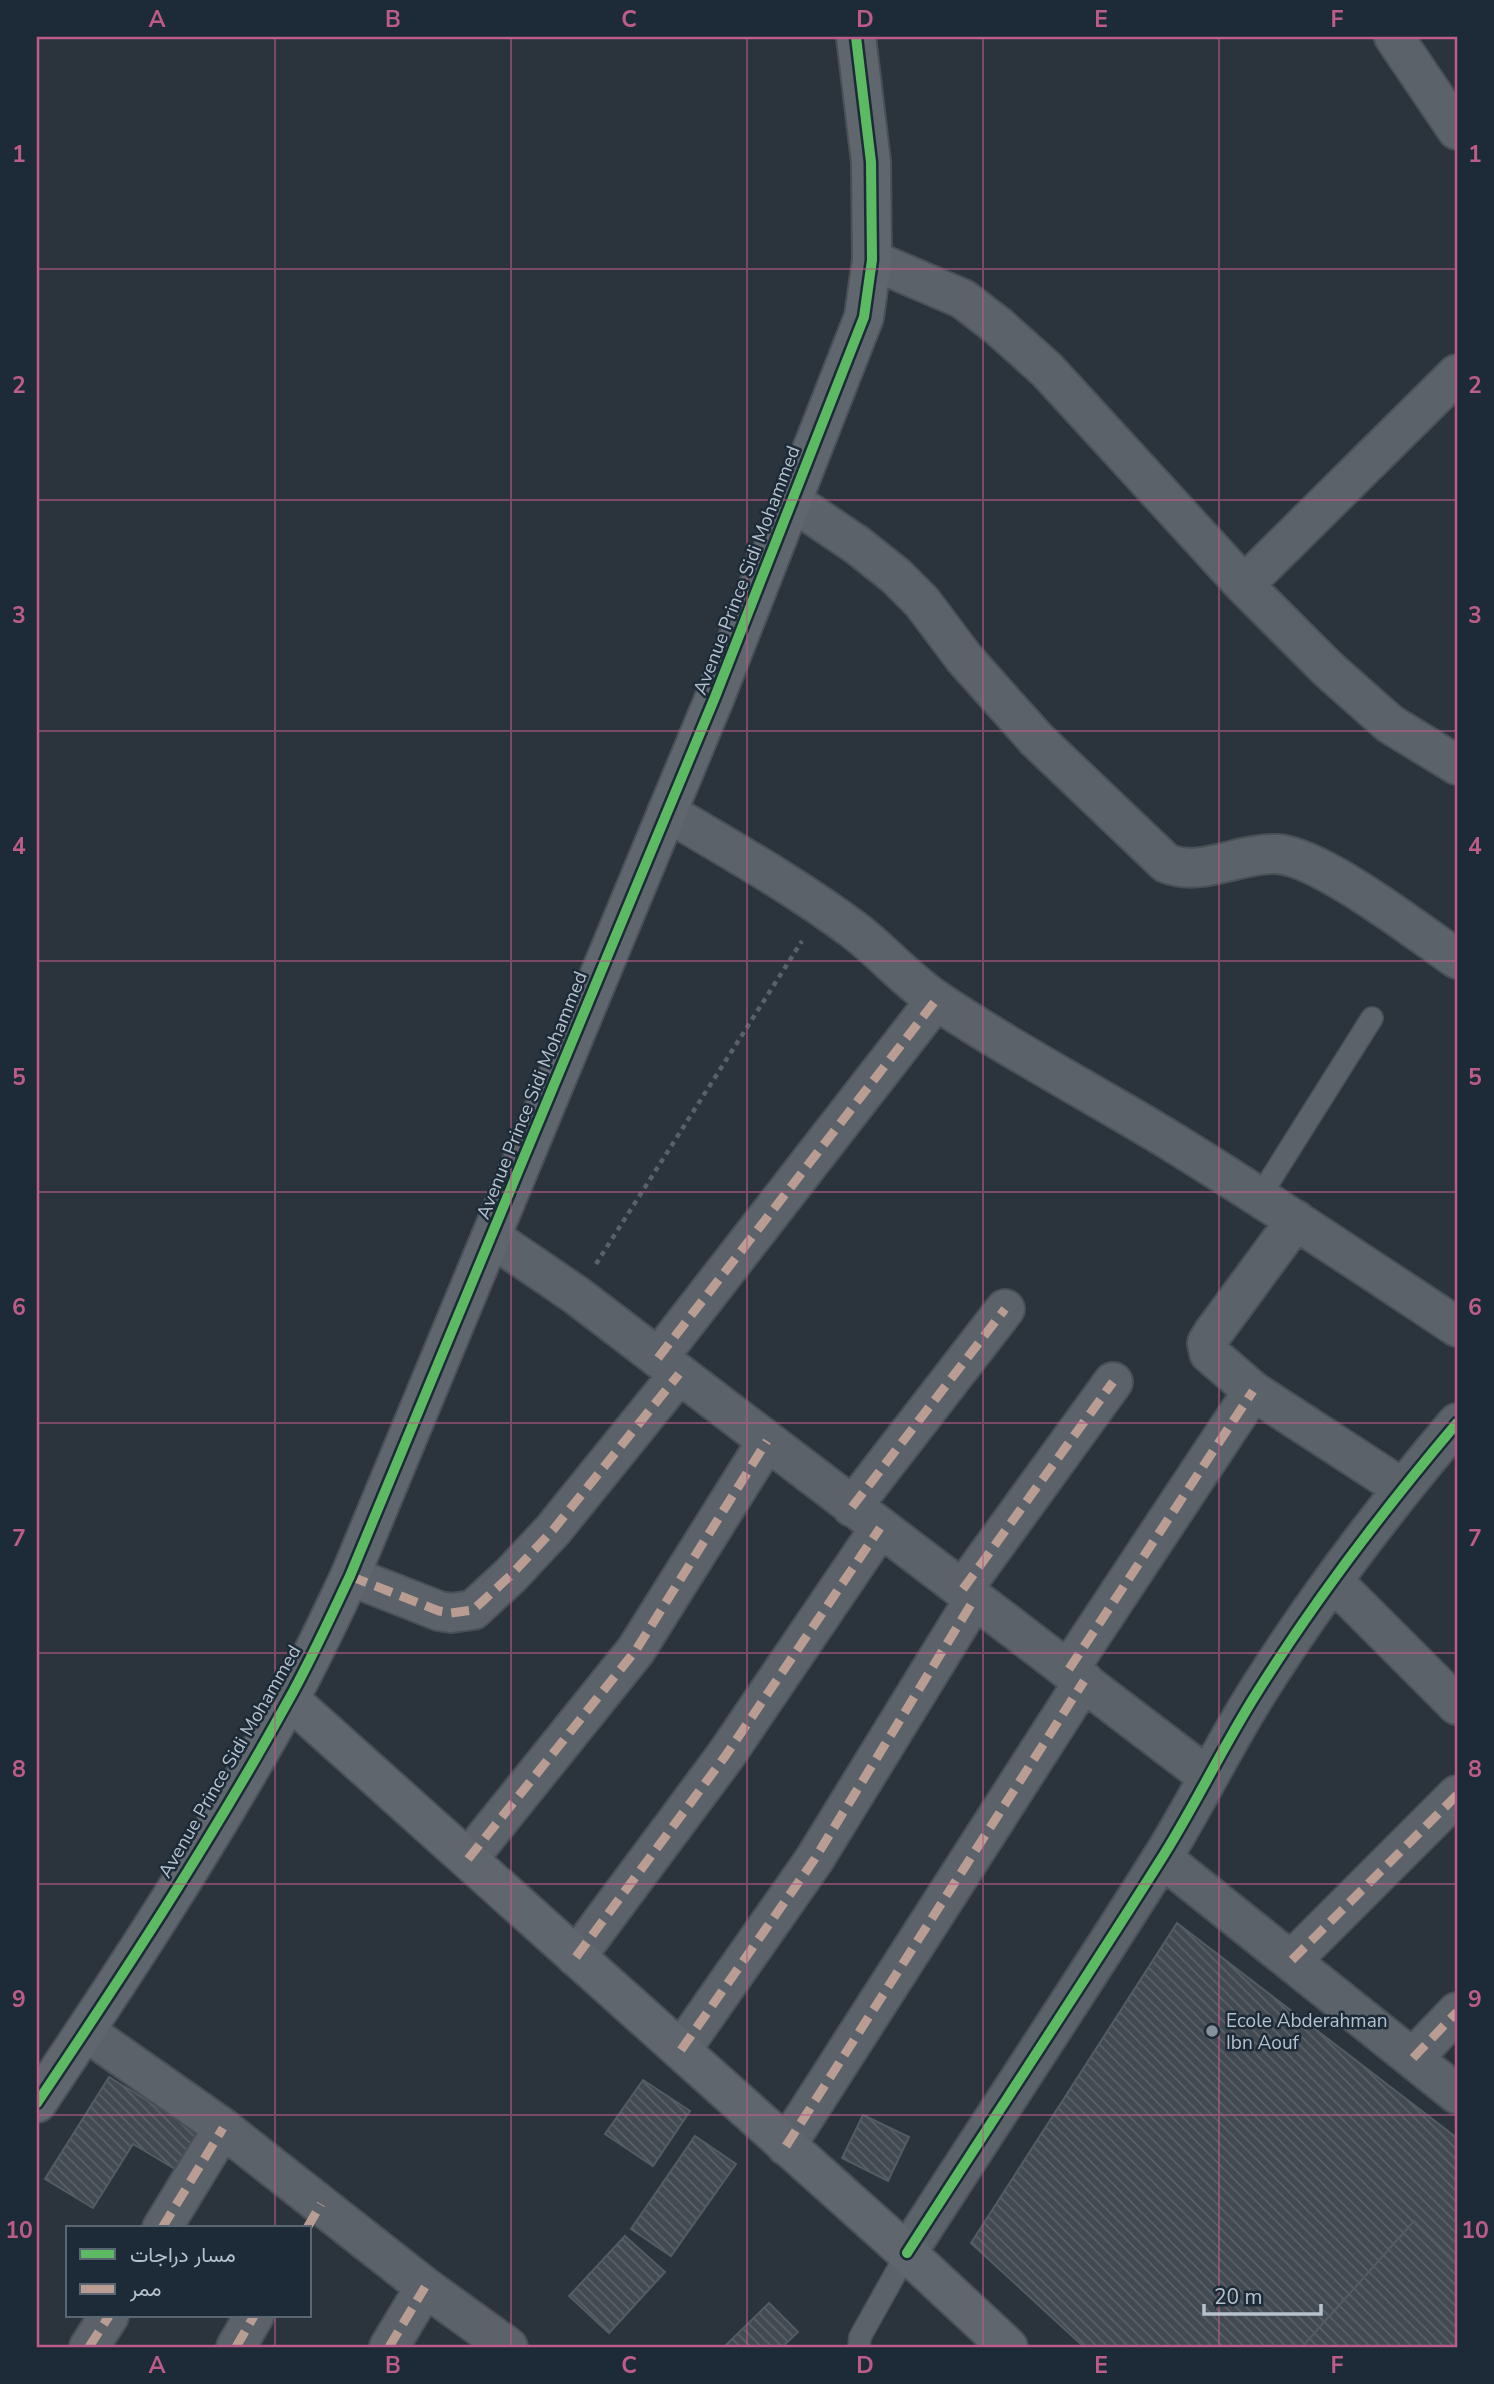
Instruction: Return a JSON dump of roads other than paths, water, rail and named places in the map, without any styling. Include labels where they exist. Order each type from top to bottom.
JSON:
[{"type":"street","name":"Avenue Prince Sidi Mohammed","points":[[37,2103],[206,1841],[289,1699],[350,1577],[715,697],[864,317],[872,260],[871,162],[856,37]]},
{"type":"street","points":[[1394,37],[1457,130]]},
{"type":"street","points":[[872,260],[963,299],[1008,335],[1047,370],[1244,585],[1328,669],[1390,724],[1457,765]]},
{"type":"street","points":[[1244,585],[1457,374]]},
{"type":"street","points":[[792,500],[896,576],[922,602],[964,659],[1035,739],[1166,863],[1187,869],[1265,855],[1290,856],[1336,878],[1457,959]]},
{"type":"street","points":[[667,812],[789,884],[824,908],[858,933],[936,1000],[1260,1196],[1457,1327]]},
{"type":"street","points":[[350,1577],[439,1611],[451,1613],[473,1610],[528,1558],[936,1000]]},
{"type":"street","points":[[1296,1220],[1207,1343],[1209,1353],[1253,1391],[1402,1488]]},
{"type":"street","points":[[491,1237],[576,1295],[1207,1776]]},
{"type":"street","points":[[576,1956],[726,1755],[866,1518],[1005,1309]]},
{"type":"street","points":[[681,2050],[814,1860],[969,1593],[1113,1382]]},
{"type":"street","points":[[786,2146],[1253,1391]]},
{"type":"street","points":[[907,2253],[1162,1858],[1258,1690],[1332,1581],[1402,1488],[1457,1423]]},
{"type":"street","points":[[468,1859],[636,1650],[767,1441]]},
{"type":"street","points":[[1332,1581],[1457,1705]]},
{"type":"street","points":[[289,1699],[907,2253],[1008,2347]]},
{"type":"street","points":[[1292,1960],[1457,1795]]},
{"type":"street","points":[[1162,1858],[1457,2094]]},
{"type":"street","points":[[1413,2057],[1457,2012]]},
{"type":"street","points":[[85,2031],[223,2128],[314,2216],[425,2287],[508,2347]]},
{"type":"street","points":[[163,2226],[223,2128]]},
{"type":"street","points":[[389,2347],[425,2287]]},
{"type":"street","points":[[89,2347],[108,2318]]},
{"type":"street","points":[[236,2347],[253,2318]]},
{"type":"lane","points":[[1260,1196],[1372,1018]]},
{"type":"lane","points":[[859,2347],[860,2337],[907,2253]]},
{"type":"place","name":"Ecole Abderahman Ibn Aouf","points":[[1212,2031]]}]
